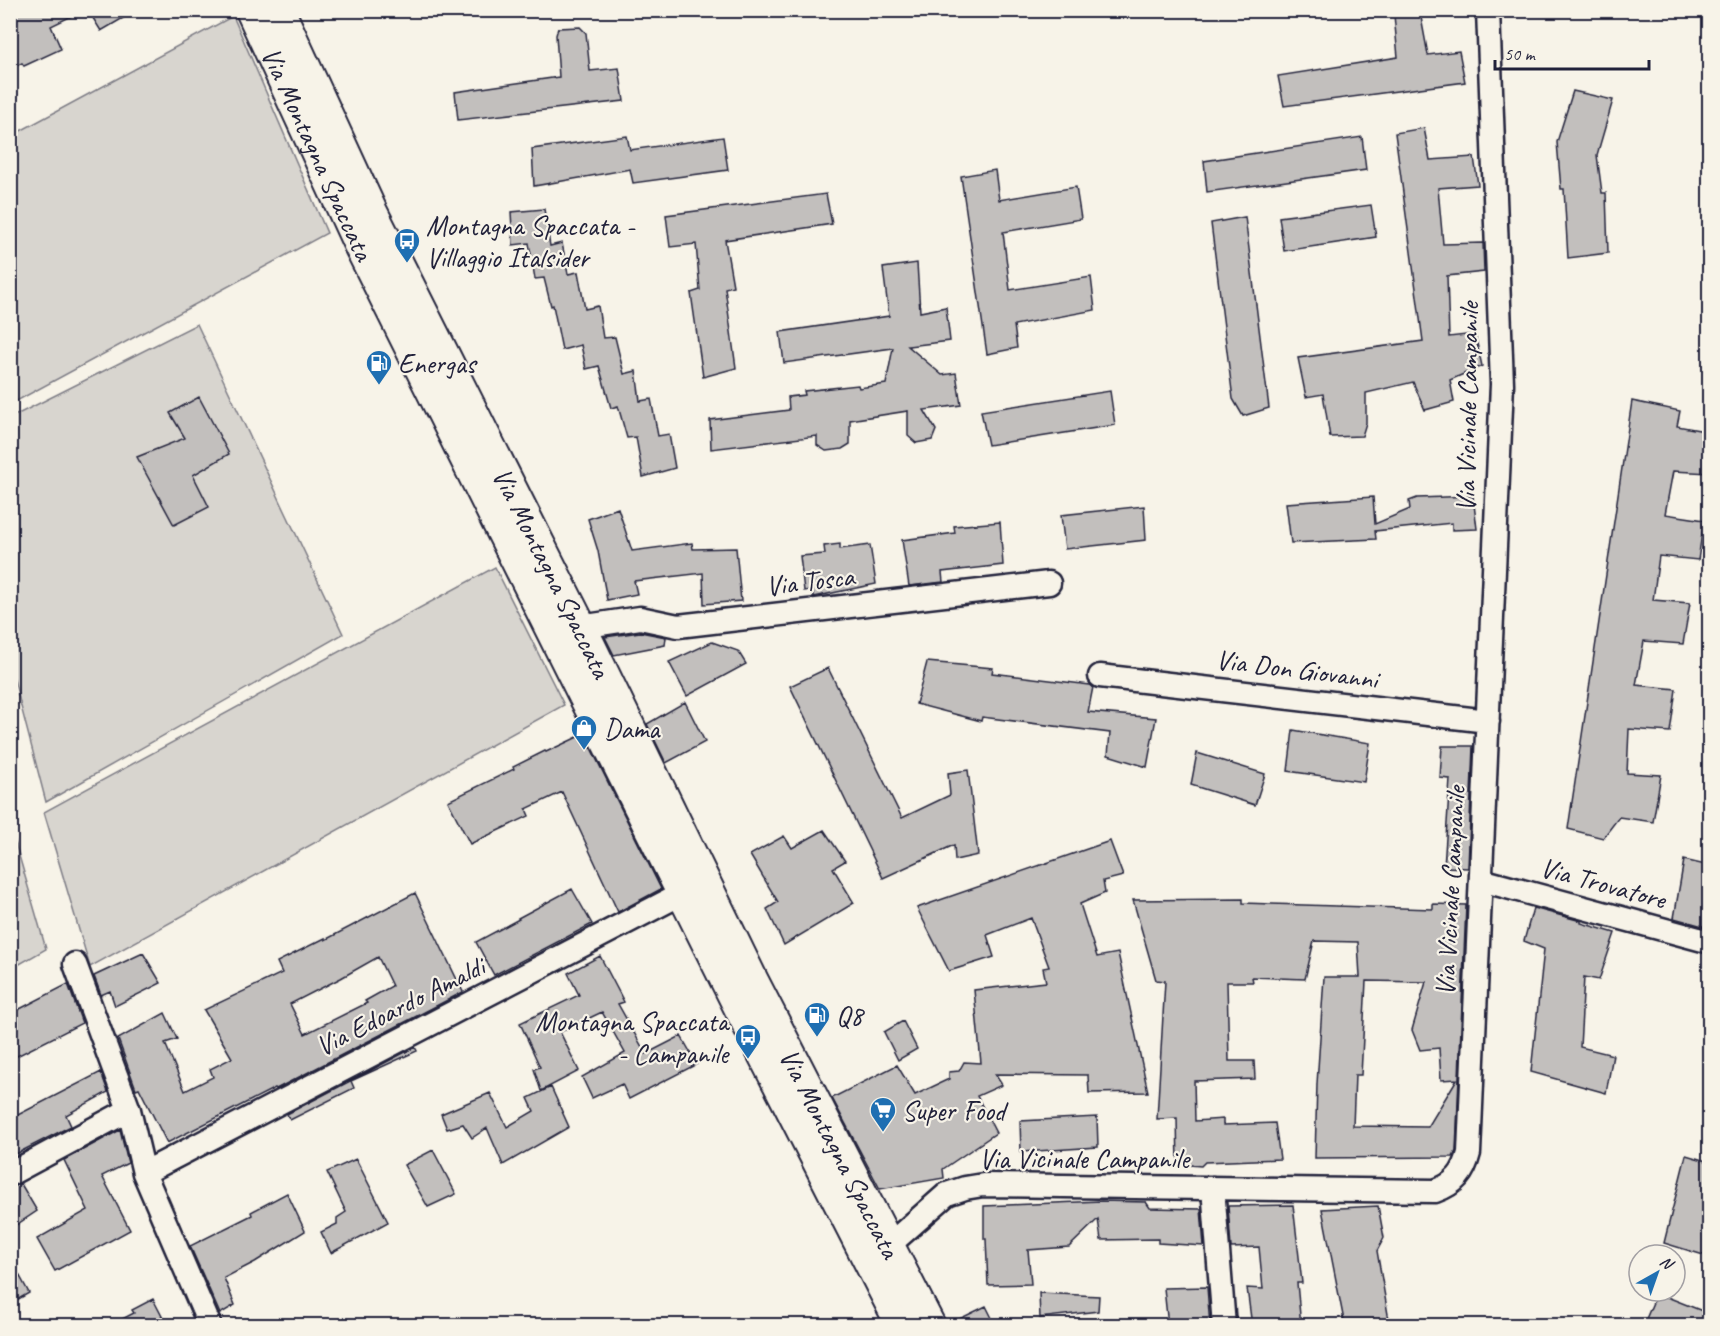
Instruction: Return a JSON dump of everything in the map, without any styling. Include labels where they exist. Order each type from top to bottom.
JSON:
[{"type":"main road","name":"Via Montagna Spaccata","points":[[252,10],[361,247],[683,893],[903,1326]]},
{"type":"main road","name":"Via Montagna Spaccata","points":[[278,10],[371,212],[580,627],[752,981],[929,1326]]},
{"type":"street","name":"Via Vicinale Campanile","points":[[888,1246],[947,1194],[983,1185],[1435,1191],[1453,1182],[1467,1164],[1502,384],[1488,10]]},
{"type":"street","name":"Via Tosca","points":[[580,627],[640,618],[678,626],[1049,583]]},
{"type":"street","name":"Via Don Giovanni","points":[[1100,676],[1488,722]]},
{"type":"street","name":"Via Trovatore","points":[[1481,880],[1710,942]]},
{"type":"street","name":"Via Edoardo Amaldi","points":[[144,1173],[683,893]]},
{"type":"street","points":[[75,964],[129,1110],[144,1173],[210,1326]]},
{"type":"street","points":[[10,1174],[129,1110]]},
{"type":"street","points":[[1213,1188],[1224,1326]]},
{"type":"shaded area","points":[[233,16],[327,233],[11,404],[11,136]]},
{"type":"shaded area","points":[[197,324],[343,634],[46,802],[11,668],[10,418]]},
{"type":"shaded area","points":[[495,567],[564,705],[90,967],[44,812]]},
{"type":"shaded area","points":[[11,828],[46,949],[10,969]]},
{"type":"building","points":[[10,10],[84,10],[51,26],[61,49],[24,66],[22,63],[10,69]]},
{"type":"building","points":[[88,10],[137,10],[101,31]]},
{"type":"building","points":[[1420,12],[1428,55],[1459,51],[1465,82],[1284,106],[1278,76],[1398,57],[1394,15]]},
{"type":"building","points":[[580,27],[586,33],[590,71],[619,68],[624,101],[458,120],[455,92],[559,77],[556,35],[558,28]]},
{"type":"building","points":[[1573,91],[1613,100],[1597,155],[1602,193],[1606,193],[1608,253],[1568,258],[1564,189],[1561,189],[1557,142]]},
{"type":"building","points":[[1424,128],[1430,160],[1474,157],[1478,185],[1438,188],[1443,244],[1483,243],[1484,272],[1447,276],[1449,337],[1475,334],[1482,366],[1450,380],[1454,402],[1425,410],[1413,382],[1366,393],[1366,423],[1362,436],[1330,437],[1323,394],[1306,397],[1298,358],[1423,341],[1395,133]]},
{"type":"building","points":[[627,136],[630,150],[723,137],[728,170],[633,183],[630,169],[534,186],[532,149]]},
{"type":"building","points":[[1362,137],[1366,170],[1207,192],[1204,161]]},
{"type":"building","points":[[995,170],[999,200],[1076,187],[1081,219],[1003,232],[1010,290],[1091,277],[1095,310],[1014,325],[1017,348],[987,354],[961,176]]},
{"type":"building","points":[[826,194],[832,224],[725,240],[733,286],[725,288],[736,368],[703,377],[691,293],[700,290],[696,244],[670,247],[666,215]]},
{"type":"building","points":[[1371,205],[1376,237],[1284,251],[1279,217]]},
{"type":"building","points":[[544,209],[550,246],[562,243],[568,274],[578,272],[585,309],[598,306],[603,338],[615,337],[624,374],[636,371],[640,401],[651,399],[658,436],[669,434],[675,468],[643,477],[636,437],[627,438],[618,406],[611,408],[599,366],[586,369],[581,345],[562,350],[553,305],[551,306],[544,278],[535,279],[529,243],[513,245],[511,212]]},
{"type":"building","points":[[1245,217],[1269,408],[1243,416],[1233,399],[1211,223]]},
{"type":"building","points":[[917,263],[920,312],[946,307],[950,341],[908,346],[942,375],[956,373],[961,405],[924,410],[936,430],[932,440],[916,443],[908,436],[908,411],[850,420],[850,444],[842,449],[826,451],[817,445],[817,436],[711,449],[710,420],[789,410],[788,397],[805,395],[804,391],[886,384],[893,348],[784,363],[780,332],[889,316],[883,268]]},
{"type":"building","points":[[1110,391],[1115,425],[988,445],[981,411]]},
{"type":"building","points":[[199,397],[229,454],[193,475],[209,507],[174,525],[137,457],[185,438],[170,413]]},
{"type":"building","points":[[1632,401],[1680,411],[1677,426],[1710,432],[1710,473],[1673,471],[1665,514],[1704,520],[1698,560],[1659,556],[1653,600],[1690,603],[1683,644],[1644,641],[1636,685],[1676,689],[1670,732],[1629,729],[1627,773],[1661,775],[1653,822],[1619,817],[1603,838],[1568,829]]},
{"type":"building","points":[[1473,496],[1477,529],[1452,530],[1452,523],[1375,531],[1376,539],[1291,543],[1286,503],[1373,497],[1375,524],[1410,509],[1409,501],[1417,498]]},
{"type":"building","points":[[1144,506],[1146,540],[1065,549],[1061,515]]},
{"type":"building","points":[[618,508],[632,551],[692,543],[693,549],[736,548],[741,601],[704,604],[703,573],[634,581],[637,594],[607,600],[598,551],[588,519]]},
{"type":"building","points":[[1000,522],[1003,565],[942,572],[943,582],[909,586],[902,540],[955,533],[954,526]]},
{"type":"building","points":[[840,544],[840,549],[870,545],[876,584],[813,597],[813,590],[804,591],[800,556],[825,554],[824,546]]},
{"type":"building","points":[[640,632],[666,637],[665,645],[614,655],[605,637]]},
{"type":"building","points":[[712,642],[738,651],[746,664],[687,696],[669,662]]},
{"type":"building","points":[[927,662],[993,668],[992,673],[1090,685],[1093,687],[1088,712],[1156,718],[1147,767],[1108,755],[1110,733],[982,717],[981,721],[916,704]]},
{"type":"building","points":[[828,668],[902,818],[950,795],[948,773],[968,770],[978,855],[955,860],[954,845],[883,878],[790,686]]},
{"type":"building","points":[[685,702],[705,742],[666,763],[647,724]]},
{"type":"building","points":[[1293,730],[1370,743],[1364,782],[1288,771]]},
{"type":"building","points":[[584,734],[661,889],[618,912],[562,792],[526,809],[529,816],[470,844],[448,801],[545,751]]},
{"type":"building","points":[[1442,746],[1473,746],[1468,868],[1444,867],[1450,779],[1440,778]]},
{"type":"building","points":[[1197,753],[1265,774],[1255,805],[1191,785]]},
{"type":"building","points":[[824,830],[845,861],[833,868],[854,903],[784,945],[767,909],[778,902],[750,855],[784,836],[792,848]]},
{"type":"building","points":[[1110,841],[1123,876],[1103,881],[1105,893],[1080,904],[1097,957],[1118,953],[1148,1092],[1089,1093],[1088,1075],[995,1074],[1002,1085],[977,1096],[996,1133],[943,1169],[944,1178],[880,1189],[832,1098],[897,1065],[915,1095],[949,1079],[949,1072],[959,1071],[964,1062],[981,1063],[974,990],[1046,982],[1043,968],[1049,967],[1031,918],[987,935],[994,957],[949,971],[917,908]]},
{"type":"building","points":[[1684,860],[1710,866],[1710,928],[1674,918]]},
{"type":"building","points":[[572,889],[592,924],[494,975],[476,942]]},
{"type":"building","points":[[415,893],[463,992],[167,1143],[139,1088],[136,1089],[118,1039],[165,1013],[177,1039],[165,1043],[185,1091],[213,1077],[210,1069],[232,1058],[204,1010],[282,973],[277,962],[325,938],[325,940]],"holes":[[[378,957],[392,986],[365,1001],[367,1003],[305,1034],[290,1004]]]},
{"type":"building","points":[[1243,899],[1243,903],[1433,909],[1433,904],[1466,905],[1456,1151],[1453,1157],[1315,1158],[1324,977],[1360,977],[1358,942],[1314,941],[1305,979],[1252,977],[1253,982],[1227,982],[1229,1061],[1254,1061],[1255,1079],[1194,1081],[1195,1121],[1223,1119],[1223,1125],[1275,1123],[1280,1159],[1205,1162],[1201,1166],[1178,1164],[1177,1118],[1157,1119],[1165,981],[1156,980],[1133,900]],"holes":[[[1366,981],[1426,982],[1412,1030],[1420,1050],[1439,1048],[1441,1080],[1457,1079],[1428,1127],[1353,1126],[1355,1075],[1361,1075]]]},
{"type":"building","points":[[1533,908],[1615,933],[1599,980],[1584,977],[1580,1047],[1613,1055],[1606,1093],[1531,1072],[1544,949],[1524,941]]},
{"type":"building","points":[[143,953],[161,983],[115,1006],[110,991],[101,995],[94,976]]},
{"type":"building","points":[[600,956],[624,1002],[618,1004],[646,1054],[681,1036],[697,1064],[629,1099],[622,1084],[592,1098],[582,1077],[625,1053],[602,1012],[560,1032],[579,1071],[541,1091],[534,1069],[540,1067],[520,1023],[579,995],[568,973]]},
{"type":"building","points":[[68,984],[82,1023],[15,1057],[10,1047],[10,1014]]},
{"type":"building","points":[[903,1021],[917,1049],[898,1060],[884,1032]]},
{"type":"building","points":[[415,1047],[417,1051],[351,1081],[354,1088],[290,1120],[287,1114]]},
{"type":"building","points":[[101,1072],[108,1092],[66,1115],[71,1126],[10,1157],[10,1119]]},
{"type":"building","points":[[551,1087],[569,1127],[503,1165],[487,1128],[472,1138],[463,1124],[447,1129],[441,1114],[490,1093],[507,1127],[534,1111],[528,1098]]},
{"type":"building","points":[[1097,1117],[1098,1147],[1021,1152],[1020,1121]]},
{"type":"building","points":[[120,1130],[128,1163],[102,1176],[130,1230],[55,1271],[37,1239],[88,1210],[64,1160]]},
{"type":"building","points":[[433,1150],[456,1194],[428,1207],[404,1165]]},
{"type":"building","points":[[1686,1155],[1710,1162],[1710,1257],[1687,1250],[1687,1243],[1664,1243]]},
{"type":"building","points":[[356,1159],[388,1222],[331,1253],[321,1232],[337,1224],[337,1218],[346,1212],[327,1172]]},
{"type":"building","points":[[21,1184],[37,1211],[10,1229],[10,1187]]},
{"type":"building","points":[[287,1193],[305,1231],[224,1278],[235,1305],[220,1314],[190,1246],[252,1215],[251,1212]]},
{"type":"building","points":[[1101,1201],[1146,1202],[1150,1208],[1201,1209],[1204,1246],[1158,1243],[1158,1239],[1101,1240],[1098,1219],[1069,1247],[1028,1250],[1031,1284],[988,1285],[984,1206]]},
{"type":"building","points":[[1293,1205],[1302,1283],[1297,1283],[1301,1326],[1252,1326],[1247,1288],[1263,1289],[1259,1247],[1231,1248],[1228,1206]]},
{"type":"building","points":[[1378,1206],[1384,1238],[1377,1251],[1390,1326],[1345,1326],[1322,1209]]},
{"type":"building","points":[[10,1258],[29,1293],[10,1304]]},
{"type":"building","points":[[1207,1287],[1210,1326],[1168,1326],[1164,1288]]},
{"type":"building","points":[[1039,1293],[1099,1296],[1098,1311],[1040,1318]]},
{"type":"building","points":[[153,1299],[167,1326],[109,1326],[134,1313],[132,1310]]},
{"type":"building","points":[[1653,1303],[1682,1303],[1710,1314],[1710,1326],[1643,1326]]},
{"type":"building","points":[[986,1306],[996,1326],[947,1326],[947,1325]]},
{"type":"place","name":"Montagna Spaccata - Villaggio Italsider","points":[[407,264]]},
{"type":"place","name":"Energas","points":[[379,386]]},
{"type":"place","name":"Dama","points":[[584,751]]},
{"type":"place","name":"Q8","points":[[817,1038]]},
{"type":"place","name":"Montagna Spaccata - Campanile","points":[[748,1060]]},
{"type":"place","name":"Super Food","points":[[883,1133]]}]
